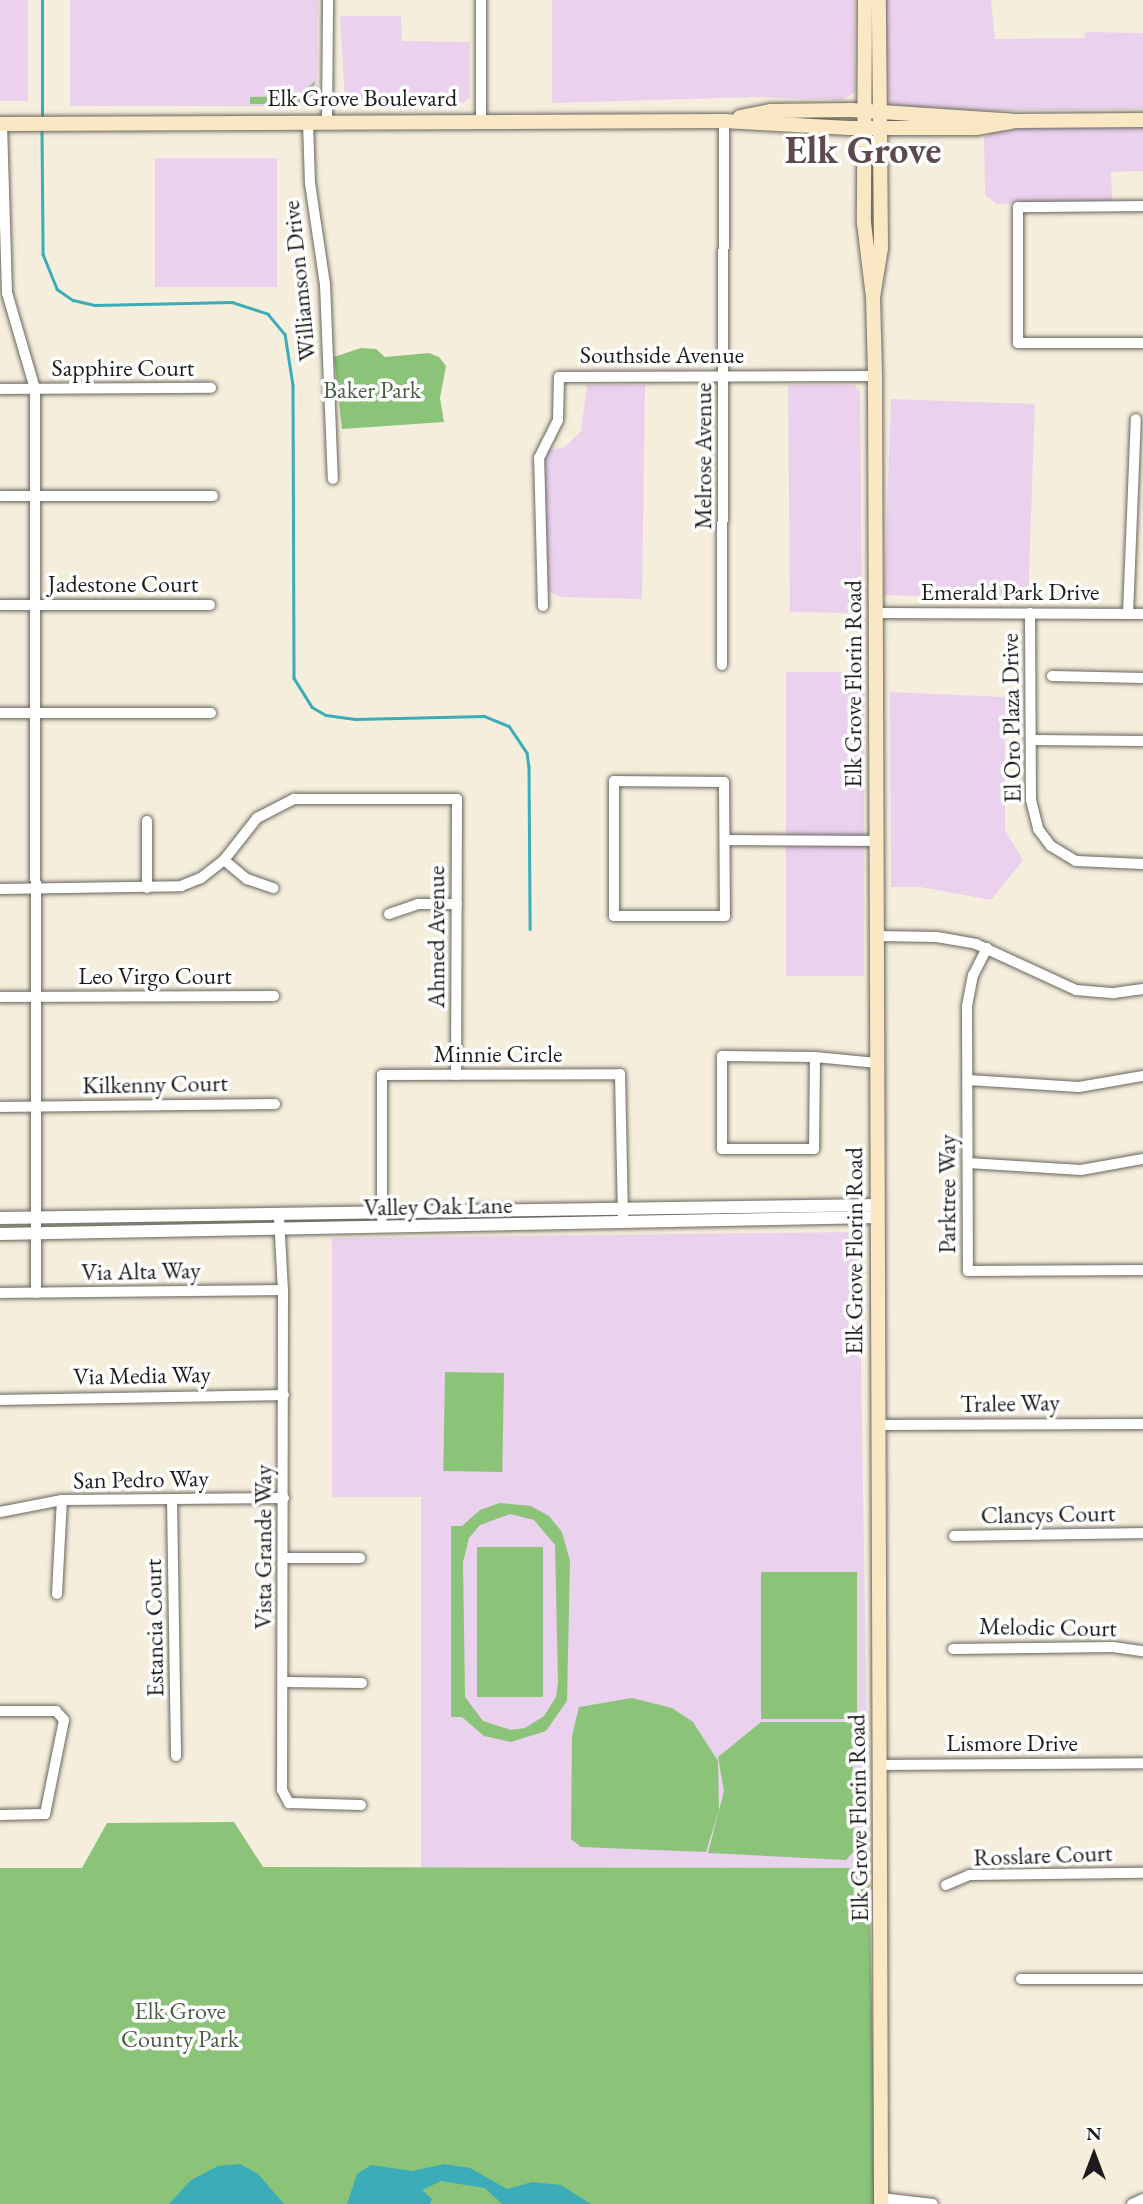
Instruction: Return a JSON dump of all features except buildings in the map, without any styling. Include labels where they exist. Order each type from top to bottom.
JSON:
[{"type":"main road","name":"Elk Grove Florin Road","points":[[864,0],[872,110]]},
{"type":"main road","name":"Elk Grove Florin Road","points":[[879,0],[872,128],[881,248],[873,297],[881,2201]]},
{"type":"main road","name":"Elk Grove Boulevard","points":[[724,121],[771,111],[872,110],[1016,121],[1143,120]]},
{"type":"main road","name":"Elk Grove Boulevard","points":[[1,124],[724,121],[872,128],[976,128],[1016,121]]},
{"type":"street","points":[[327,121],[328,0]]},
{"type":"street","points":[[481,0],[481,121]]},
{"type":"street","name":"Williamson Drive","points":[[308,121],[310,183],[325,284],[333,479]]},
{"type":"street","name":"Melrose Avenue","points":[[722,665],[724,121]]},
{"type":"street","points":[[1,124],[7,293],[34,389],[36,1293]]},
{"type":"street","points":[[1143,206],[1018,207],[1018,343],[1143,343]]},
{"type":"street","name":"Southside Avenue","points":[[543,606],[539,458],[558,420],[559,377],[875,376]]},
{"type":"street","name":"Sapphire Court","points":[[0,389],[211,388]]},
{"type":"street","points":[[1128,614],[1136,419]]},
{"type":"street","points":[[0,496],[213,496]]},
{"type":"street","name":"Jadestone Court","points":[[0,606],[210,605]]},
{"type":"street","name":"Emerald Park Drive","points":[[876,613],[1143,614]]},
{"type":"street","name":"El Oro Plaza Drive","points":[[1030,613],[1032,810],[1050,845],[1085,863],[1143,864]]},
{"type":"street","points":[[1052,677],[1143,678]]},
{"type":"street","points":[[0,713],[211,713]]},
{"type":"street","points":[[1031,740],[1143,741]]},
{"type":"street","points":[[614,781],[724,782],[724,840],[724,916],[614,916],[614,781]]},
{"type":"street","name":"Ahmed Avenue","points":[[224,860],[257,818],[293,799],[457,799],[456,1075]]},
{"type":"street","points":[[147,888],[148,821]]},
{"type":"street","points":[[724,840],[877,841]]},
{"type":"street","points":[[0,890],[147,888],[191,882],[224,860],[247,879],[273,888]]},
{"type":"street","points":[[389,914],[418,904],[457,904]]},
{"type":"street","points":[[877,936],[937,937],[987,948],[1076,990],[1114,993],[1143,989]]},
{"type":"street","name":"Parktree Way","points":[[987,948],[968,995],[968,1270],[1143,1270]]},
{"type":"street","name":"Leo Virgo Court","points":[[0,997],[274,996]]},
{"type":"street","points":[[815,1057],[814,1149],[722,1149],[722,1055],[815,1057],[877,1063]]},
{"type":"street","name":"Minnie Circle","points":[[382,1228],[382,1075],[620,1074],[623,1216]]},
{"type":"street","points":[[968,1080],[1079,1087],[1143,1076]]},
{"type":"street","name":"Kilkenny Court","points":[[0,1107],[275,1104]]},
{"type":"street","points":[[968,1163],[1081,1170],[1143,1160]]},
{"type":"street","name":"Valley Oak Lane","points":[[0,1234],[279,1231],[623,1216],[877,1211]]},
{"type":"street","name":"Valley Oak Lane","points":[[0,1218],[279,1217],[382,1213],[623,1216]]},
{"type":"street","name":"Vista Grande Way","points":[[279,1217],[284,1395],[284,1797],[289,1804],[361,1805]]},
{"type":"street","name":"Via Alta Way","points":[[0,1293],[283,1290]]},
{"type":"street","name":"Via Media Way","points":[[0,1400],[284,1395]]},
{"type":"street","name":"Tralee Way","points":[[878,1426],[1143,1424]]},
{"type":"street","name":"San Pedro Way","points":[[0,1512],[62,1500],[284,1498]]},
{"type":"street","name":"Estancia Court","points":[[172,1499],[176,1756]]},
{"type":"street","points":[[57,1594],[62,1500]]},
{"type":"street","name":"Clancys Court","points":[[954,1536],[1143,1534]]},
{"type":"street","points":[[284,1558],[360,1558]]},
{"type":"street","name":"Melodic Court","points":[[953,1649],[1113,1647],[1143,1651]]},
{"type":"street","points":[[284,1682],[362,1683]]},
{"type":"street","points":[[0,1711],[56,1712],[64,1720],[46,1814],[0,1815]]},
{"type":"street","name":"Lismore Drive","points":[[880,1765],[1143,1763]]},
{"type":"street","name":"Rosslare Court","points":[[946,1885],[969,1875],[1143,1873]]},
{"type":"street","points":[[1021,1979],[1143,1979]]},
{"type":"street","points":[[1132,2204],[1143,2199]]},
{"type":"street","points":[[881,2201],[933,2204]]},
{"type":"shaded area","points":[[0,0],[28,0],[28,101],[0,101]]},
{"type":"shaded area","points":[[70,0],[318,0],[317,95],[306,106],[70,106]]},
{"type":"shaded area","points":[[552,0],[855,0],[855,92],[842,100],[756,97],[552,103]]},
{"type":"shaded area","points":[[884,0],[991,0],[995,39],[1085,38],[1085,32],[1143,33],[1143,109],[965,111],[889,104]]},
{"type":"shaded area","points":[[340,16],[401,16],[402,41],[470,42],[470,97],[463,103],[345,100]]},
{"type":"shaded area","points":[[1038,127],[1143,127],[1143,171],[1111,172],[1112,201],[997,204],[985,195],[984,138],[991,132]]},
{"type":"shaded area","points":[[155,158],[277,158],[277,287],[155,287]]},
{"type":"shaded area","points":[[587,385],[645,385],[642,599],[560,597],[544,589],[542,452],[565,447],[581,431]]},
{"type":"shaded area","points":[[788,385],[854,385],[860,391],[862,613],[790,612]]},
{"type":"shaded area","points":[[891,399],[1035,404],[1028,600],[884,595]]},
{"type":"shaded area","points":[[786,672],[864,672],[864,976],[786,976]]},
{"type":"shaded area","points":[[890,692],[1005,697],[1005,830],[1023,860],[991,900],[920,887],[891,887]]},
{"type":"shaded area","points":[[859,1232],[869,1868],[421,1867],[421,1497],[332,1497],[332,1238]]},
{"type":"green space","points":[[315,81],[311,102],[296,103],[291,96],[298,96]]},
{"type":"green space","points":[[289,96],[293,104],[250,104],[250,97]]},
{"type":"green space","name":"Baker Park","points":[[361,348],[376,349],[385,357],[429,353],[439,357],[446,366],[440,398],[444,422],[342,429],[334,357]]},
{"type":"green space","points":[[445,1372],[504,1373],[502,1472],[443,1471]]},
{"type":"green space","points":[[500,1503],[531,1506],[549,1516],[562,1532],[570,1561],[567,1701],[546,1731],[511,1742],[484,1736],[462,1717],[451,1717],[451,1526],[462,1526],[480,1510]],"holes":[[[510,1514],[534,1520],[555,1545],[558,1683],[556,1697],[544,1716],[525,1728],[511,1730],[483,1721],[465,1697],[463,1562],[469,1538],[480,1525]]]},
{"type":"green space","points":[[477,1547],[543,1547],[543,1697],[477,1697]]},
{"type":"green space","points":[[761,1572],[857,1572],[857,1719],[761,1719]]},
{"type":"green space","points":[[632,1698],[672,1708],[693,1722],[718,1761],[719,1810],[706,1852],[581,1847],[571,1839],[572,1736],[579,1707]]},
{"type":"green space","points":[[761,1722],[852,1722],[854,1851],[846,1860],[708,1853],[724,1791],[718,1757]]},
{"type":"green space","name":"Elk Grove County Park","points":[[234,1822],[263,1867],[869,1868],[876,2204],[0,2204],[0,1868],[82,1868],[107,1823]]},
{"type":"water","points":[[240,2164],[258,2174],[284,2204],[169,2204],[191,2180],[218,2166]]},
{"type":"water","points":[[444,2164],[470,2168],[507,2189],[532,2182],[561,2185],[591,2204],[502,2204],[485,2188],[441,2181],[422,2190],[432,2199],[430,2204],[347,2204],[357,2174],[371,2165],[412,2171]]},
{"type":"waterway","points":[[42,0],[42,119]]},
{"type":"waterway","points":[[42,129],[43,254],[57,289],[73,300],[95,305],[232,302],[268,314],[285,334],[293,385],[294,678],[312,707],[326,715],[355,719],[484,716],[509,726],[527,753],[529,767],[530,929]]},
{"type":"district","name":"Elk Grove","points":[[863,150]]}]
